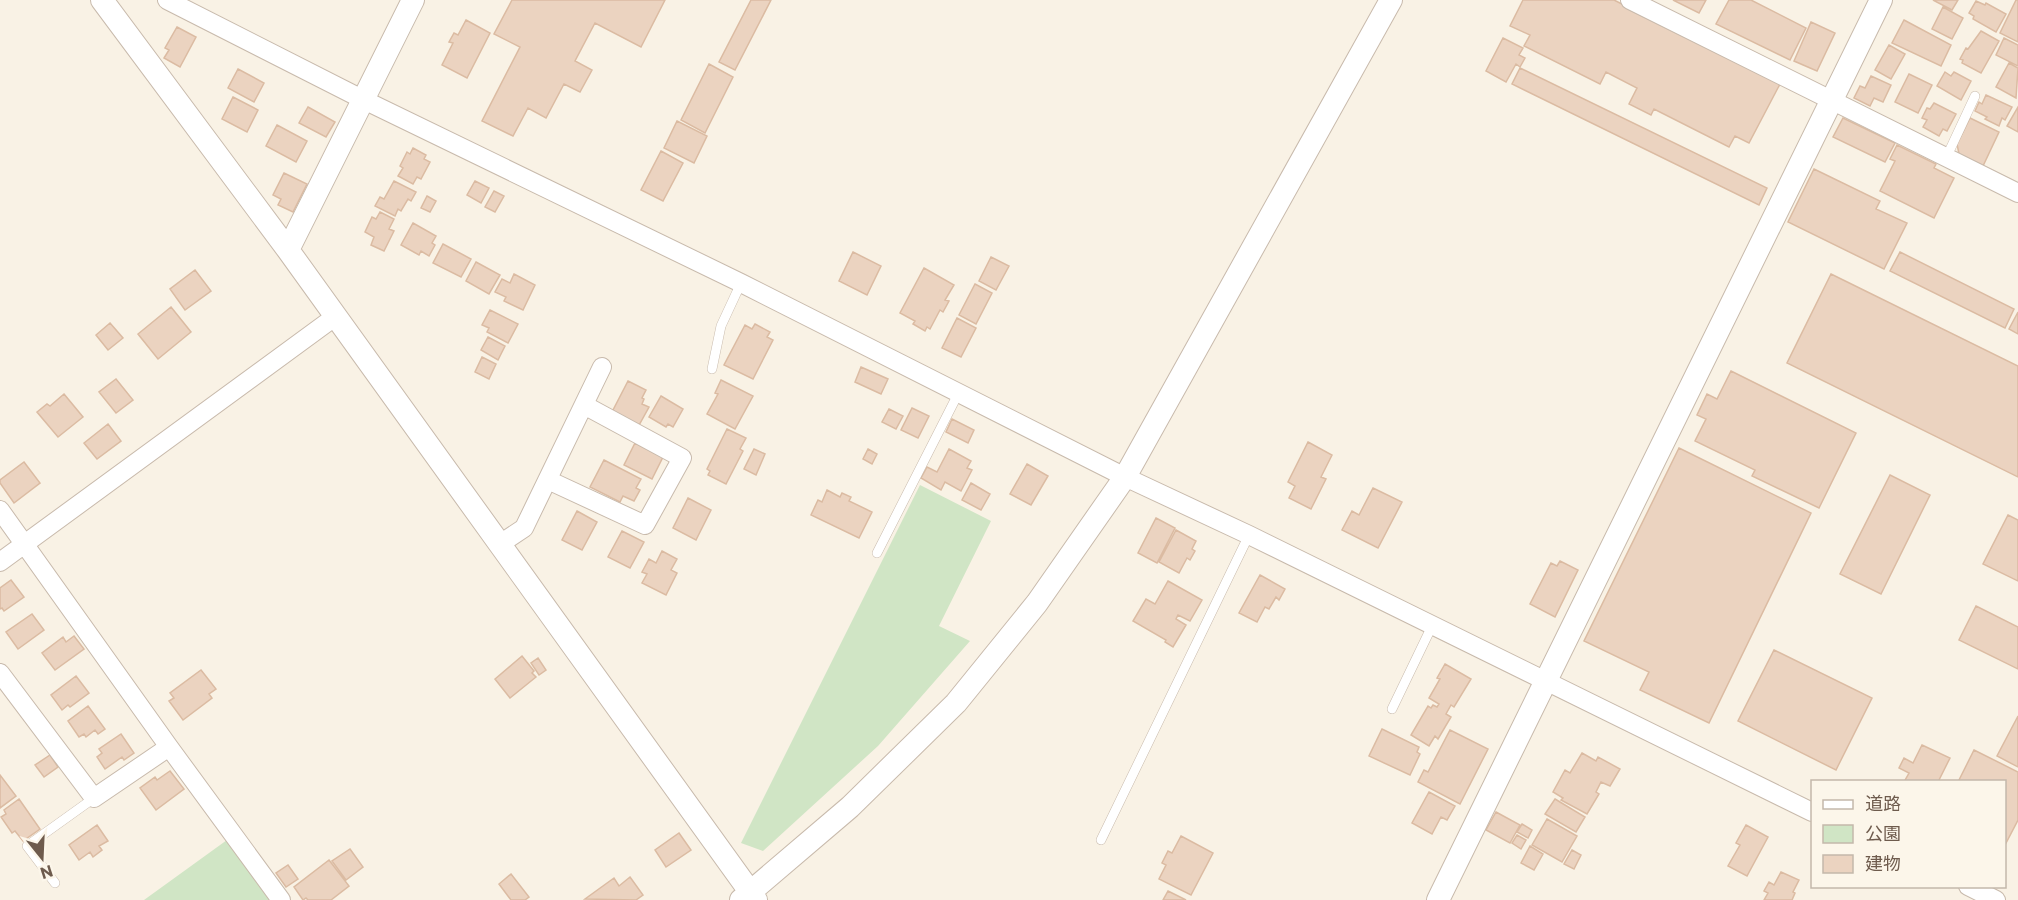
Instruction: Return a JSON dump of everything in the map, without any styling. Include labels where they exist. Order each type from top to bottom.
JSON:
[{"type":"street","points":[[102,0],[336,316],[749,898],[850,807],[956,703],[1037,603],[1125,477],[1391,0]]},
{"type":"street","points":[[167,0],[364,100],[741,283],[1125,477],[1249,535],[1811,812]]},
{"type":"street","points":[[288,250],[413,0]]},
{"type":"street","points":[[1630,0],[2018,192]]},
{"type":"street","points":[[1438,900],[1881,0]]},
{"type":"street","points":[[0,562],[336,316]]},
{"type":"street","points":[[500,544],[524,528],[602,367]]},
{"type":"street","points":[[548,480],[645,525],[682,458],[584,405]]},
{"type":"street","points":[[0,510],[281,900]]},
{"type":"street","points":[[0,673],[93,798],[169,747]]},
{"type":"street","points":[[1972,888],[1996,900]]},
{"type":"lane","points":[[1947,156],[1975,96]]},
{"type":"lane","points":[[712,369],[721,326],[741,283]]},
{"type":"lane","points":[[877,553],[958,394]]},
{"type":"lane","points":[[1101,840],[1249,535]]},
{"type":"lane","points":[[1392,709],[1432,626]]},
{"type":"lane","points":[[54,883],[27,846],[93,798]]},
{"type":"green space","points":[[920,485],[991,521],[939,626],[970,641],[878,746],[763,851],[741,843]]},
{"type":"green space","points":[[227,840],[271,900],[144,900]]},
{"type":"building","points":[[512,0],[665,0],[641,47],[595,23],[575,61],[592,70],[580,92],[564,84],[546,118],[528,108],[513,136],[482,121],[520,47],[494,34]]},
{"type":"building","points":[[751,0],[771,0],[735,70],[719,62]]},
{"type":"building","points":[[1523,0],[1614,0],[1780,84],[1749,143],[1735,136],[1729,147],[1654,109],[1651,115],[1629,104],[1637,88],[1606,72],[1600,84],[1524,46],[1530,35],[1510,26]]},
{"type":"building","points":[[1673,0],[1706,0],[1699,13]]},
{"type":"building","points":[[1729,0],[1751,0],[1806,28],[1790,60],[1716,24]]},
{"type":"building","points":[[1933,0],[1958,0],[1952,10]]},
{"type":"building","points":[[2018,0],[2018,42],[2000,33]]},
{"type":"building","points":[[1976,1],[1985,5],[1986,3],[2006,14],[1996,32],[1973,19],[1974,16],[1969,13]]},
{"type":"building","points":[[1943,7],[1963,18],[1952,39],[1932,29]]},
{"type":"building","points":[[466,20],[490,33],[467,78],[442,65],[453,43],[449,42],[454,33],[458,35]]},
{"type":"building","points":[[1904,20],[1951,45],[1941,66],[1892,43]]},
{"type":"building","points":[[1811,22],[1835,33],[1817,71],[1794,61]]},
{"type":"building","points":[[177,27],[196,37],[180,67],[164,58],[169,50],[165,48]]},
{"type":"building","points":[[1981,31],[1999,41],[1981,73],[1962,63],[1963,60],[1960,59],[1966,48],[1968,49]]},
{"type":"building","points":[[1503,38],[1523,48],[1519,55],[1525,58],[1520,67],[1516,64],[1506,82],[1486,71]]},
{"type":"building","points":[[2004,38],[2018,45],[2018,66],[1996,55]]},
{"type":"building","points":[[1889,45],[1905,54],[1891,79],[1875,70]]},
{"type":"building","points":[[2009,63],[2018,68],[2016,98],[1996,87]]},
{"type":"building","points":[[709,64],[733,77],[705,133],[681,120]]},
{"type":"building","points":[[1520,68],[1767,188],[1759,205],[1512,84]]},
{"type":"building","points":[[238,69],[264,83],[254,102],[228,88]]},
{"type":"building","points":[[1945,72],[1951,76],[1954,72],[1971,81],[1961,100],[1937,86]]},
{"type":"building","points":[[1909,74],[1932,85],[1918,113],[1895,102]]},
{"type":"building","points":[[1871,76],[1891,85],[1883,102],[1874,98],[1870,106],[1854,98],[1860,86],[1865,88]]},
{"type":"building","points":[[1986,95],[2012,107],[2005,120],[2002,118],[1999,126],[1975,111],[1979,102],[1982,104]]},
{"type":"building","points":[[233,97],[258,110],[247,132],[222,119]]},
{"type":"building","points":[[1934,103],[1956,114],[1947,131],[1943,129],[1939,136],[1923,127],[1927,120],[1922,118],[1927,108],[1930,109]]},
{"type":"building","points":[[308,107],[335,122],[326,137],[299,123]]},
{"type":"building","points":[[2018,107],[2018,132],[2007,126]]},
{"type":"building","points":[[1843,118],[1895,143],[1885,162],[1833,137]]},
{"type":"building","points":[[1970,118],[1999,132],[1983,166],[1959,154],[1957,144]]},
{"type":"building","points":[[677,121],[707,136],[694,163],[664,148]]},
{"type":"building","points":[[277,125],[307,141],[296,162],[266,146]]},
{"type":"building","points":[[1897,145],[1936,164],[1934,168],[1954,178],[1934,218],[1880,191],[1895,161],[1890,159]]},
{"type":"building","points":[[413,148],[426,155],[424,159],[430,162],[421,179],[417,177],[413,184],[398,176],[403,168],[400,166],[407,152],[410,154]]},
{"type":"building","points":[[661,151],[683,163],[663,201],[641,190]]},
{"type":"building","points":[[1814,169],[1880,201],[1876,209],[1907,223],[1884,269],[1788,222]]},
{"type":"building","points":[[284,173],[307,184],[293,212],[278,205],[281,199],[273,195]]},
{"type":"building","points":[[394,181],[416,192],[411,201],[408,199],[401,211],[398,209],[395,216],[375,206],[380,197],[384,199]]},
{"type":"building","points":[[475,181],[489,188],[481,203],[467,195]]},
{"type":"building","points":[[494,191],[504,196],[495,212],[485,207]]},
{"type":"building","points":[[427,196],[436,201],[430,212],[421,208]]},
{"type":"building","points":[[380,212],[394,219],[389,229],[394,231],[384,251],[371,245],[374,237],[365,232],[372,217],[376,219]]},
{"type":"building","points":[[413,223],[436,236],[432,243],[435,245],[429,256],[421,251],[419,255],[401,245]]},
{"type":"building","points":[[443,244],[471,259],[461,277],[433,263]]},
{"type":"building","points":[[853,252],[881,266],[867,295],[839,281]]},
{"type":"building","points":[[1900,252],[2014,309],[2005,328],[1890,271]]},
{"type":"building","points":[[991,257],[1009,266],[996,290],[979,281]]},
{"type":"building","points":[[476,262],[500,275],[489,294],[466,281]]},
{"type":"building","points":[[924,268],[954,285],[945,300],[949,301],[943,312],[940,310],[930,329],[927,327],[925,331],[913,324],[915,321],[900,313]]},
{"type":"building","points":[[195,270],[211,291],[185,310],[170,289]]},
{"type":"building","points":[[514,274],[535,285],[523,310],[504,301],[506,297],[495,292],[502,279],[510,283]]},
{"type":"building","points":[[1831,274],[2018,366],[2018,477],[1787,363]]},
{"type":"building","points":[[975,284],[992,293],[976,324],[959,315]]},
{"type":"building","points":[[171,307],[191,332],[158,359],[138,334]]},
{"type":"building","points":[[490,310],[518,324],[508,343],[487,332],[489,328],[482,325]]},
{"type":"building","points":[[2018,312],[2018,334],[2009,329]]},
{"type":"building","points":[[957,318],[976,328],[961,357],[942,348]]},
{"type":"building","points":[[110,323],[123,338],[108,350],[96,335]]},
{"type":"building","points":[[755,324],[770,332],[767,337],[773,340],[753,379],[724,365],[745,325],[752,329]]},
{"type":"building","points":[[488,337],[505,346],[498,360],[481,350]]},
{"type":"building","points":[[482,357],[496,364],[489,379],[475,372]]},
{"type":"building","points":[[861,367],[888,379],[881,394],[855,382]]},
{"type":"building","points":[[1731,371],[1856,433],[1819,508],[1752,476],[1755,470],[1695,441],[1706,419],[1697,415],[1707,394],[1717,399]]},
{"type":"building","points":[[116,379],[133,400],[116,413],[99,392]]},
{"type":"building","points":[[721,380],[753,396],[735,429],[707,414],[718,394],[715,393]]},
{"type":"building","points":[[628,381],[646,390],[642,404],[649,407],[638,427],[612,412]]},
{"type":"building","points":[[64,394],[83,417],[58,437],[37,412],[47,404],[50,406]]},
{"type":"building","points":[[661,396],[683,409],[673,427],[668,424],[666,427],[649,417]]},
{"type":"building","points":[[912,408],[929,416],[918,438],[901,430]]},
{"type":"building","points":[[889,409],[903,416],[896,429],[882,422]]},
{"type":"building","points":[[952,419],[974,430],[968,443],[946,432]]},
{"type":"building","points":[[108,424],[121,441],[97,459],[84,443]]},
{"type":"building","points":[[727,429],[746,438],[740,449],[743,451],[726,484],[708,475],[710,471],[707,469]]},
{"type":"building","points":[[1308,442],[1332,455],[1321,477],[1326,479],[1311,509],[1289,498],[1295,486],[1288,482]]},
{"type":"building","points":[[635,443],[663,457],[652,479],[624,465]]},
{"type":"building","points":[[1679,448],[1811,513],[1709,723],[1640,690],[1649,672],[1584,641]]},
{"type":"building","points":[[754,449],[765,454],[756,475],[744,469]]},
{"type":"building","points":[[868,449],[877,454],[872,464],[863,459]]},
{"type":"building","points":[[949,449],[971,461],[967,468],[972,470],[961,491],[945,482],[941,490],[921,478],[927,467],[937,472]]},
{"type":"building","points":[[604,460],[641,479],[636,488],[640,490],[634,501],[623,496],[620,502],[590,487]]},
{"type":"building","points":[[24,462],[40,483],[14,503],[0,480]]},
{"type":"building","points":[[1027,464],[1048,476],[1031,505],[1010,494]]},
{"type":"building","points":[[1890,475],[1930,495],[1881,594],[1840,574]]},
{"type":"building","points":[[971,483],[990,494],[981,510],[962,500]]},
{"type":"building","points":[[1373,488],[1402,502],[1378,548],[1342,530],[1352,511],[1359,515]]},
{"type":"building","points":[[827,490],[840,497],[842,493],[851,497],[849,501],[872,512],[859,538],[811,515],[818,500],[822,502]]},
{"type":"building","points":[[688,498],[711,510],[696,540],[673,528]]},
{"type":"building","points":[[577,511],[597,522],[582,550],[562,540]]},
{"type":"building","points":[[2008,515],[2018,520],[2018,581],[1983,564]]},
{"type":"building","points":[[1156,518],[1175,528],[1157,563],[1138,553]]},
{"type":"building","points":[[1176,530],[1196,541],[1192,549],[1195,551],[1190,560],[1187,558],[1179,573],[1159,562]]},
{"type":"building","points":[[622,531],[644,542],[630,568],[608,557]]},
{"type":"building","points":[[662,551],[677,559],[671,570],[677,573],[666,595],[642,583],[647,574],[642,572],[649,559],[656,563]]},
{"type":"building","points":[[1560,561],[1578,570],[1555,617],[1530,604],[1551,563],[1557,566]]},
{"type":"building","points":[[1260,575],[1285,589],[1279,600],[1276,597],[1269,609],[1265,607],[1257,622],[1239,613]]},
{"type":"building","points":[[11,580],[24,597],[4,611],[0,609],[0,588]]},
{"type":"building","points":[[1168,581],[1202,600],[1190,621],[1178,615],[1176,619],[1186,625],[1173,647],[1165,642],[1166,640],[1133,621],[1146,599],[1155,604]]},
{"type":"building","points":[[1976,606],[2018,627],[2018,669],[1959,640]]},
{"type":"building","points":[[32,614],[44,630],[18,649],[6,632]]},
{"type":"building","points":[[74,636],[84,649],[55,670],[42,653],[63,637],[66,642]]},
{"type":"building","points":[[1774,650],[1872,698],[1836,770],[1738,721]]},
{"type":"building","points":[[522,656],[536,677],[510,698],[495,679]]},
{"type":"building","points":[[538,658],[546,670],[539,675],[531,663]]},
{"type":"building","points":[[1445,664],[1471,679],[1454,707],[1451,705],[1446,714],[1451,717],[1438,739],[1435,736],[1429,746],[1411,735],[1428,706],[1437,707],[1439,704],[1429,698],[1440,679],[1437,678]]},
{"type":"building","points":[[201,670],[216,689],[209,694],[212,698],[183,720],[169,701],[174,698],[170,693]]},
{"type":"building","points":[[76,676],[89,693],[62,710],[51,695]]},
{"type":"building","points":[[88,706],[105,729],[98,734],[95,730],[86,737],[84,734],[79,737],[68,721]]},
{"type":"building","points":[[2018,716],[2018,767],[1997,756]]},
{"type":"building","points":[[1382,729],[1419,747],[1417,752],[1420,754],[1410,775],[1369,756]]},
{"type":"building","points":[[1450,730],[1488,749],[1460,804],[1418,782],[1424,770],[1428,772]]},
{"type":"building","points":[[121,734],[134,753],[124,760],[122,757],[105,769],[97,757],[102,753],[99,749]]},
{"type":"building","points":[[1922,745],[1950,758],[1939,780],[1905,780],[1909,773],[1899,768],[1904,758],[1913,763]]},
{"type":"building","points":[[1974,750],[2018,772],[2018,820],[2006,843],[2006,780],[1959,780]]},
{"type":"building","points":[[1582,753],[1596,761],[1598,757],[1620,769],[1610,786],[1601,782],[1596,792],[1599,794],[1587,814],[1561,800],[1563,798],[1553,792],[1565,770],[1570,773]]},
{"type":"building","points":[[50,755],[58,767],[44,777],[35,765]]},
{"type":"building","points":[[170,771],[184,789],[156,810],[140,788],[155,777],[157,780]]},
{"type":"building","points":[[0,775],[16,796],[0,808]]},
{"type":"building","points":[[1429,792],[1455,806],[1447,820],[1441,817],[1432,834],[1412,823]]},
{"type":"building","points":[[19,799],[40,829],[23,841],[15,831],[12,833],[1,817],[6,814],[4,810]]},
{"type":"building","points":[[1555,799],[1585,817],[1576,832],[1545,814]]},
{"type":"building","points":[[1496,812],[1520,825],[1510,843],[1486,830]]},
{"type":"building","points":[[1547,819],[1577,836],[1562,862],[1532,845]]},
{"type":"building","points":[[1522,824],[1532,830],[1528,838],[1517,832]]},
{"type":"building","points":[[97,825],[108,841],[99,846],[102,850],[93,857],[90,852],[79,860],[69,845]]},
{"type":"building","points":[[1746,825],[1768,837],[1747,876],[1728,866],[1740,845],[1736,843]]},
{"type":"building","points":[[679,833],[691,850],[666,867],[655,850]]},
{"type":"building","points":[[1517,835],[1526,840],[1521,849],[1512,843]]},
{"type":"building","points":[[1181,836],[1213,853],[1191,895],[1159,879],[1166,865],[1162,863],[1168,851],[1172,853]]},
{"type":"building","points":[[1530,846],[1543,854],[1534,870],[1521,863]]},
{"type":"building","points":[[350,849],[363,867],[346,880],[332,861]]},
{"type":"building","points":[[1572,850],[1581,855],[1574,869],[1564,864]]},
{"type":"building","points":[[329,860],[349,886],[331,900],[308,900],[306,898],[303,900],[294,887]]},
{"type":"building","points":[[288,865],[298,879],[286,887],[276,873]]},
{"type":"building","points":[[1781,872],[1799,880],[1792,900],[1764,900],[1768,893],[1764,891],[1769,882],[1774,885]]},
{"type":"building","points":[[511,874],[529,897],[525,900],[511,900],[499,884]]},
{"type":"building","points":[[630,877],[643,895],[636,900],[585,899],[614,878],[619,886]]},
{"type":"building","points":[[1168,891],[1186,900],[1163,900]]}]
